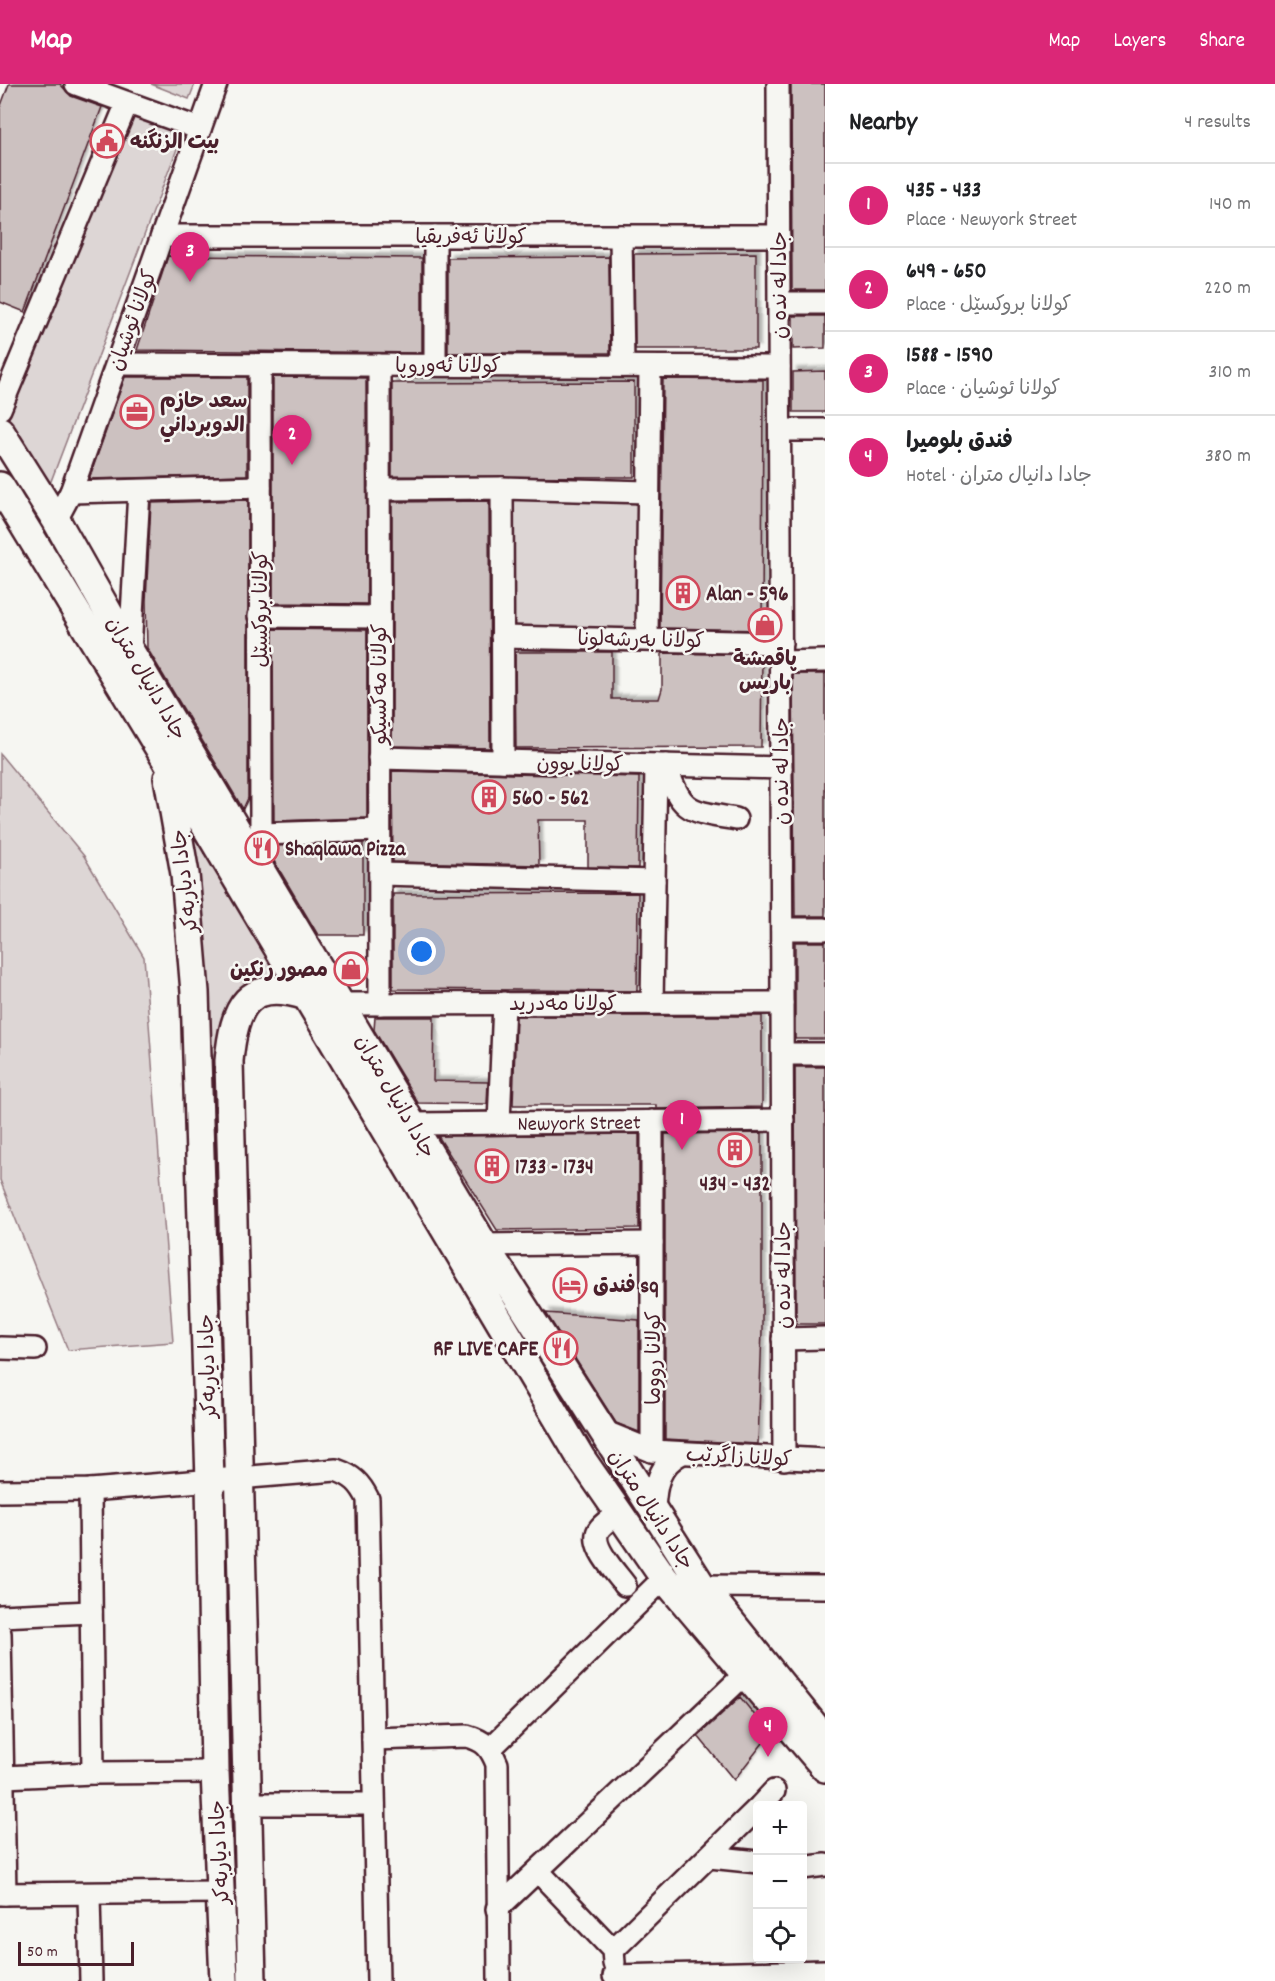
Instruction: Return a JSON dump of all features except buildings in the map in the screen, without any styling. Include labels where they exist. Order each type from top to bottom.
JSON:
[{"type":"main road","name":"جادا دانيال متران","points":[[0,431],[56,520],[130,651],[253,839],[343,1004],[484,1245],[702,1586],[813,1710],[825,1739]]},
{"type":"main road","points":[[0,486],[25,471]]},
{"type":"main road","name":"جادا دانيال متران","points":[[0,486],[162,753],[581,1458],[664,1578],[825,1768]]},
{"type":"main road","name":"جادا دیاربه‌كر","points":[[162,753],[180,836],[190,911],[210,1481],[215,1772],[224,1981]]},
{"type":"main road","name":"جادا دیاربه‌كر","points":[[252,1981],[229,1061],[235,1022],[254,994],[270,989],[306,996]]},
{"type":"street","points":[[76,84],[200,129]]},
{"type":"street","name":"كولانا ئوشيان","points":[[56,520],[71,492],[216,84]]},
{"type":"street","name":"جادا له نده ن","points":[[778,84],[784,1459]]},
{"type":"street","points":[[0,409],[127,103]]},
{"type":"street","name":"كولانا ئه‌فریقیا","points":[[162,236],[779,236]]},
{"type":"street","points":[[435,236],[435,364]]},
{"type":"street","points":[[621,236],[623,366]]},
{"type":"street","points":[[779,303],[825,303]]},
{"type":"street","name":"كولانا ئه‌وروپا","points":[[117,364],[779,367]]},
{"type":"street","name":"كولانا بروکسێل","points":[[253,839],[259,616],[260,364]]},
{"type":"street","name":"كولانا مەکسیکو","points":[[378,365],[380,1004]]},
{"type":"street","points":[[647,638],[650,367]]},
{"type":"street","points":[[780,430],[825,430]]},
{"type":"street","points":[[71,492],[260,487]]},
{"type":"street","points":[[502,488],[503,761]]},
{"type":"street","points":[[379,489],[502,488],[647,492]]},
{"type":"street","points":[[130,651],[139,490]]},
{"type":"street","points":[[259,616],[379,617]]},
{"type":"street","name":"كولانا به‌رشه‌لونا","points":[[502,637],[647,638],[781,652],[825,661]]},
{"type":"street","name":"كولانا بوون","points":[[379,758],[781,768]]},
{"type":"street","points":[[661,765],[679,799],[692,811],[736,819]]},
{"type":"street","points":[[652,1003],[654,881],[661,765]]},
{"type":"street","points":[[253,839],[379,830]]},
{"type":"street","points":[[380,874],[654,881]]},
{"type":"street","points":[[782,929],[825,929]]},
{"type":"street","points":[[499,1123],[504,1003]]},
{"type":"street","name":"كولانا مه‌درید","points":[[343,1004],[782,1003]]},
{"type":"street","points":[[783,1054],[825,1054]]},
{"type":"street","name":"Newyork Street","points":[[413,1124],[783,1120]]},
{"type":"street","name":"كولانا رووما","points":[[652,1121],[652,1451]]},
{"type":"street","points":[[484,1245],[652,1243]]},
{"type":"street","points":[[783,1339],[825,1338]]},
{"type":"street","points":[[0,1348],[35,1349]]},
{"type":"street","name":"كولانا زاگرێب","points":[[603,1431],[652,1451],[825,1460]]},
{"type":"street","points":[[654,1511],[656,1483],[662,1470],[672,1458],[682,1453]]},
{"type":"street","points":[[0,1491],[90,1490],[336,1470],[350,1475],[362,1485],[368,1499],[378,1981]]},
{"type":"street","points":[[90,1490],[93,1773]]},
{"type":"street","points":[[618,1513],[600,1527],[596,1538],[599,1549],[625,1585]]},
{"type":"street","points":[[491,1748],[664,1578]]},
{"type":"street","points":[[702,1586],[825,1587]]},
{"type":"street","points":[[0,1616],[91,1612]]},
{"type":"street","points":[[0,1633],[4,1777],[2,1894],[221,1892]]},
{"type":"street","points":[[497,1909],[744,1675]]},
{"type":"street","points":[[374,1739],[467,1736],[482,1740],[491,1748],[497,1764],[499,1981]]},
{"type":"street","points":[[4,1777],[93,1773],[215,1772]]},
{"type":"street","points":[[248,1804],[374,1804]]},
{"type":"street","points":[[613,1950],[753,1812]]},
{"type":"street","points":[[710,1857],[753,1861]]},
{"type":"street","points":[[807,1867],[825,1865]]},
{"type":"street","points":[[538,1871],[613,1950],[614,1978],[825,1971]]},
{"type":"street","points":[[89,1895],[91,1981]]},
{"type":"shaded area","points":[[151,84],[195,84],[189,99]]},
{"type":"shaded area","points":[[130,111],[183,133],[48,489],[6,425]]},
{"type":"shaded area","points":[[502,488],[647,492],[647,638],[502,637]]},
{"type":"shaded area","points":[[0,754],[84,856],[144,957],[173,1342],[68,1350],[0,1180]]},
{"type":"shaded area","points":[[174,799],[306,996],[270,989],[235,1022],[252,1981],[224,1981]]},
{"type":"place","name":"بيت الزنگنه","points":[[107,141]]},
{"type":"place","name":"1588 - 1590","points":[[190,282]]},
{"type":"place","name":"سعد حازم الدوبرداني","points":[[137,412]]},
{"type":"place","name":"649 - 650","points":[[292,465]]},
{"type":"place","name":"Alan - 596","points":[[683,593]]},
{"type":"place","name":"پاقمشة باريس","points":[[765,625]]},
{"type":"place","name":"560 - 562","points":[[489,797]]},
{"type":"place","name":"Shaqlawa Pizza","points":[[262,848]]},
{"type":"place","name":"مصور رنكين","points":[[351,969]]},
{"type":"place","name":"435 - 433","points":[[682,1150]]},
{"type":"place","name":"434 - 432","points":[[735,1150]]},
{"type":"place","name":"1733 - 1734","points":[[492,1166]]},
{"type":"place","name":"فندق sq","points":[[570,1285]]},
{"type":"place","name":"RF LIVE CAFE","points":[[561,1348]]},
{"type":"place","name":"فندق بلوميرا","points":[[768,1757]]}]
